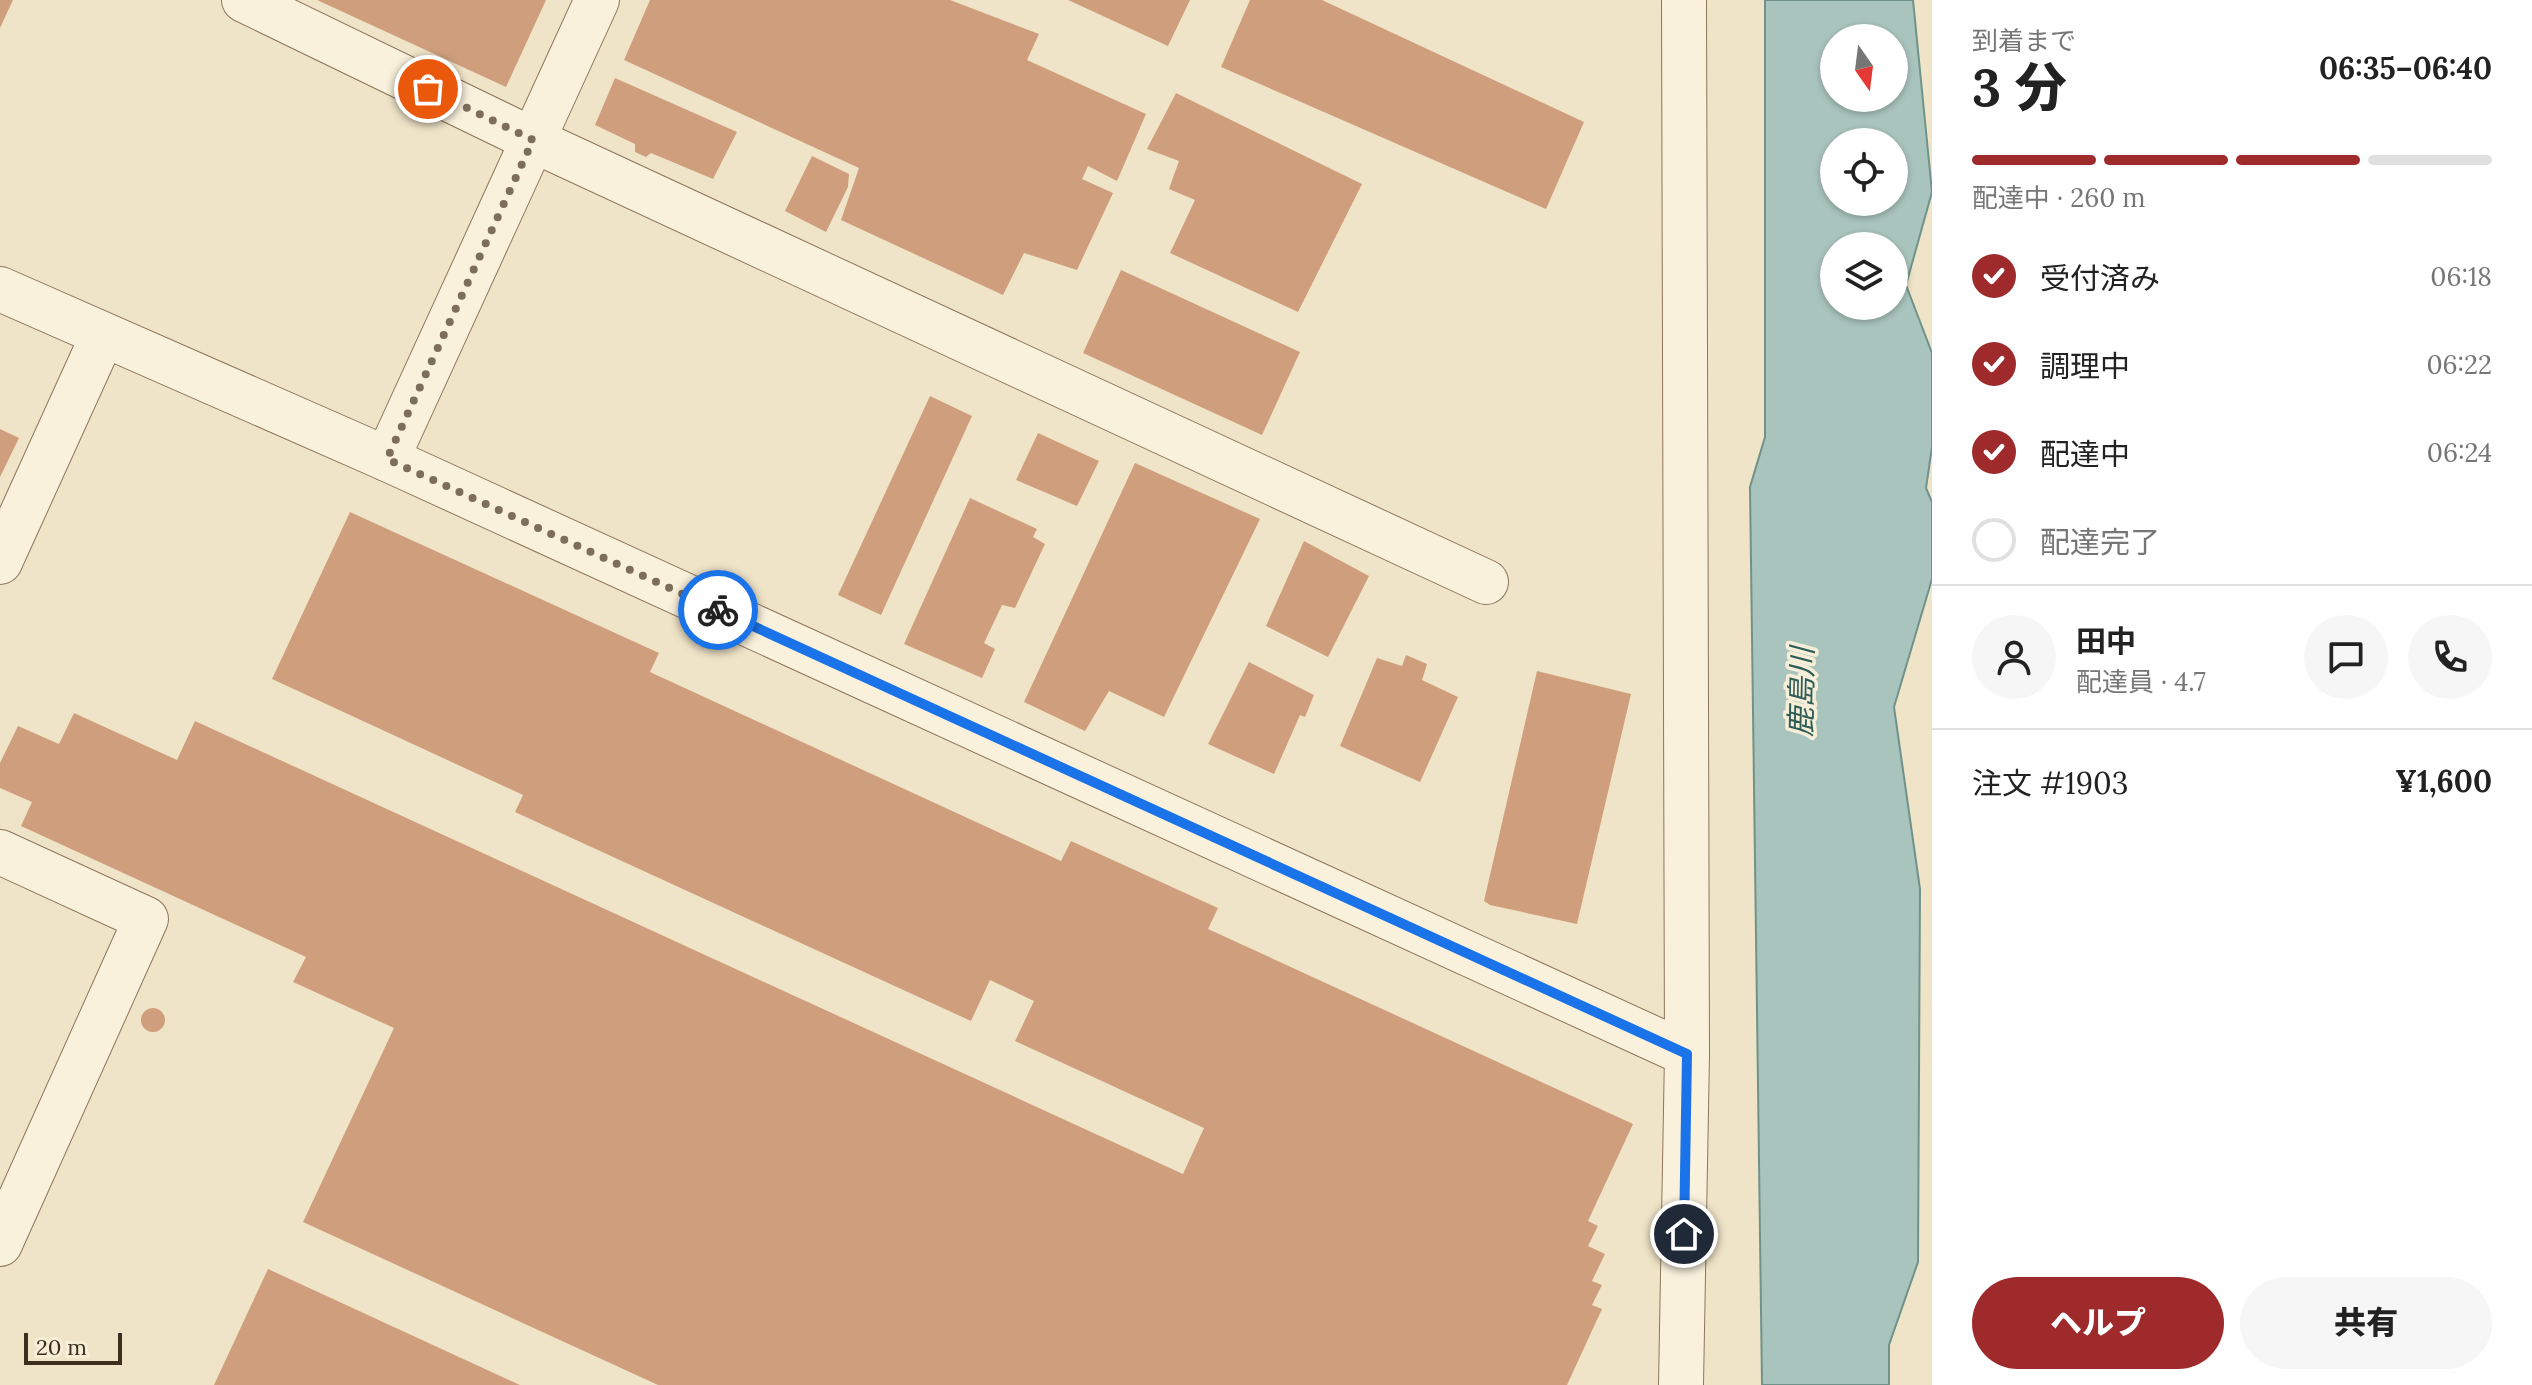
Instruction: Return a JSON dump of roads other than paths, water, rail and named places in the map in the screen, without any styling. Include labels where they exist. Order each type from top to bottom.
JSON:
[{"type":"street","points":[[244,0],[533,140],[1486,582]]},
{"type":"street","points":[[387,459],[597,0]]},
{"type":"street","points":[[1681,1385],[1687,1054],[1684,0]]},
{"type":"street","points":[[0,289],[387,459],[1687,1054]]},
{"type":"street","points":[[0,562],[103,335]]},
{"type":"street","points":[[0,852],[146,919],[0,1244]]},
{"type":"water","name":"鹿島川","points":[[1765,0],[1913,0],[1932,192],[1908,278],[1908,232],[1820,232],[1820,320],[1908,320],[1908,290],[1932,353],[1932,447],[1926,488],[1932,502],[1932,579],[1894,707],[1920,889],[1918,1262],[1889,1345],[1889,1385],[1762,1385],[1750,487],[1765,437]]}]
